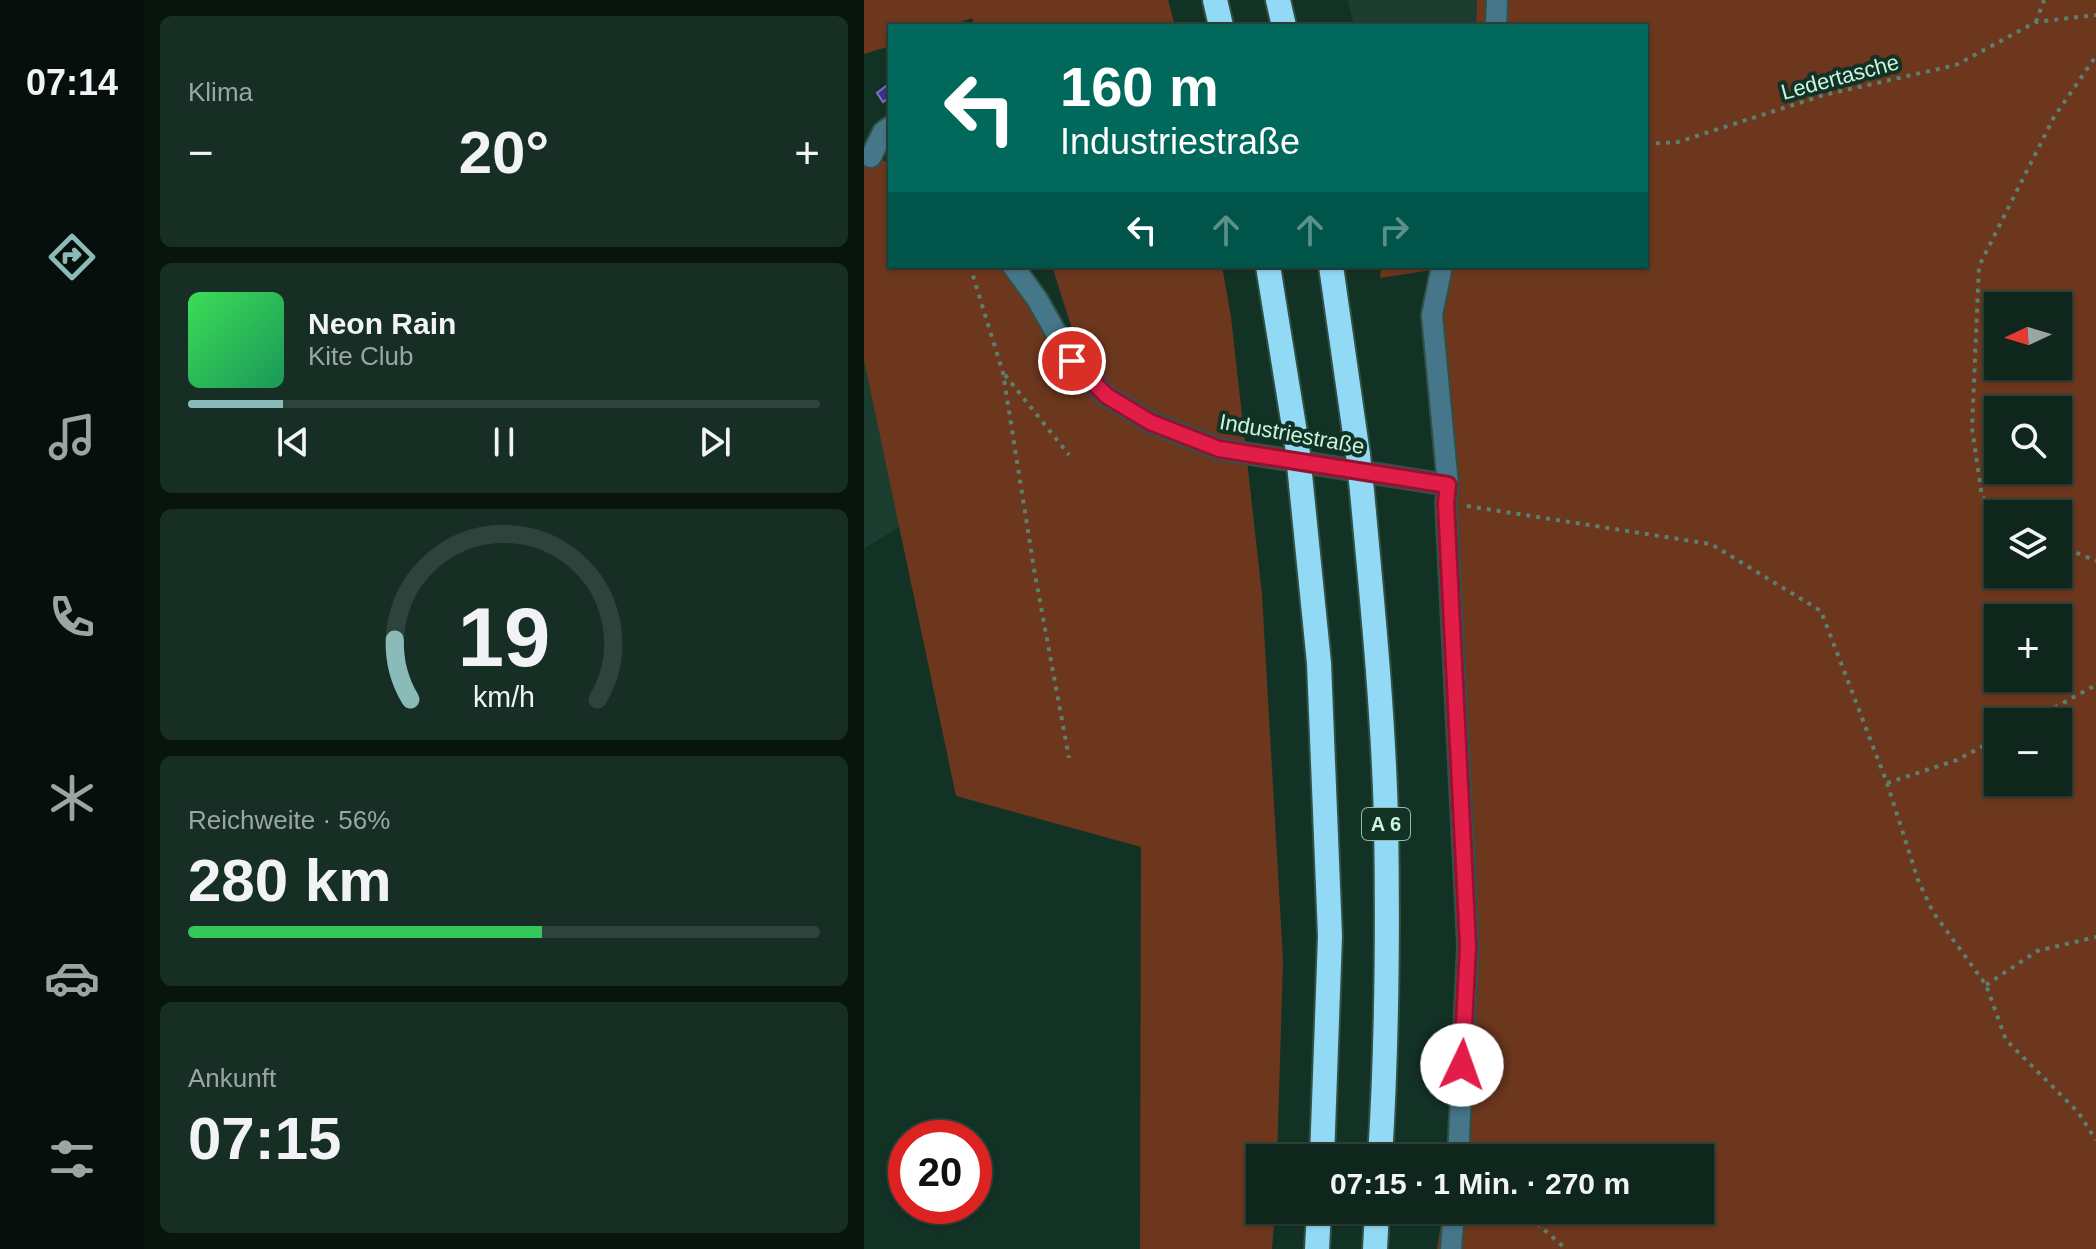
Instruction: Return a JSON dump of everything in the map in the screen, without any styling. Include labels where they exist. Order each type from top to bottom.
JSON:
[{"type":"highway","points":[[1215,0],[1221,24]]},
{"type":"highway","points":[[1278,0],[1284,24]]},
{"type":"highway","points":[[1268,268],[1297,445],[1319,663],[1330,936],[1323,1144]]},
{"type":"highway","name":"A 6","points":[[1331,268],[1358,455],[1376,653],[1385,816],[1386,1067],[1381,1144]]},
{"type":"highway","points":[[1317,1249],[1318,1224]]},
{"type":"highway","points":[[1375,1249],[1376,1224]]},
{"type":"street","points":[[1496,24],[1497,0]]},
{"type":"street","points":[[875,158],[883,132],[888,128]]},
{"type":"street","name":"Industriestraße","points":[[1014,268],[1037,299],[1072,361],[1107,396],[1150,422],[1219,449],[1447,494]]},
{"type":"street","points":[[1442,268],[1432,315],[1447,494],[1468,946],[1459,1144]]},
{"type":"street","points":[[1451,1249],[1453,1224]]},
{"type":"path","points":[[2036,22],[2044,0]]},
{"type":"path","name":"Ledertasche","points":[[1648,144],[1678,142],[1824,95],[1956,65],[2036,22],[2096,15]]},
{"type":"path","points":[[1985,500],[1982,497],[1972,428],[1979,266],[2054,117],[2096,56]]},
{"type":"path","points":[[971,268],[1003,373],[1034,569],[1069,758]]},
{"type":"path","points":[[1003,373],[1069,455]]},
{"type":"path","points":[[1447,494],[1711,544],[1821,611],[1933,912],[1986,985],[2006,1040],[2078,1112],[2096,1140]]},
{"type":"path","points":[[2072,551],[2096,561]]},
{"type":"path","points":[[2054,708],[2096,685]]},
{"type":"path","points":[[1887,783],[1957,760],[1984,746]]},
{"type":"path","points":[[1986,985],[2037,951],[2096,937]]},
{"type":"path","points":[[1538,1224],[1566,1249]]},
{"type":"shaded area","points":[[864,0],[1168,0],[1174,24],[974,24],[972,18],[954,24],[888,24],[888,47],[864,54]]},
{"type":"shaded area","points":[[1348,0],[1477,0],[1476,24],[1354,24]]},
{"type":"shaded area","points":[[1477,0],[2096,0],[2096,1249],[1437,1249],[1441,1224],[1714,1224],[1714,1144],[1453,1144],[1471,1018],[1465,684],[1439,269],[1380,278],[1381,268],[1648,268],[1648,24],[1476,24]]},
{"type":"shaded area","points":[[864,157],[888,162],[888,268],[1014,268],[1090,386],[1053,268],[1222,268],[1231,317],[1262,595],[1283,960],[1277,1144],[1246,1144],[1246,1224],[1274,1224],[1272,1249],[1140,1249],[1141,847],[956,796],[864,360]]},
{"type":"shaded area","points":[[864,360],[900,526],[864,549]]},
{"type":"building","points":[[888,85],[888,98],[883,102],[877,93]]},
{"type":"route","points":[[1072,361],[1107,396],[1150,422],[1219,449],[1448,485],[1446,503],[1468,946],[1462,1065]]}]
